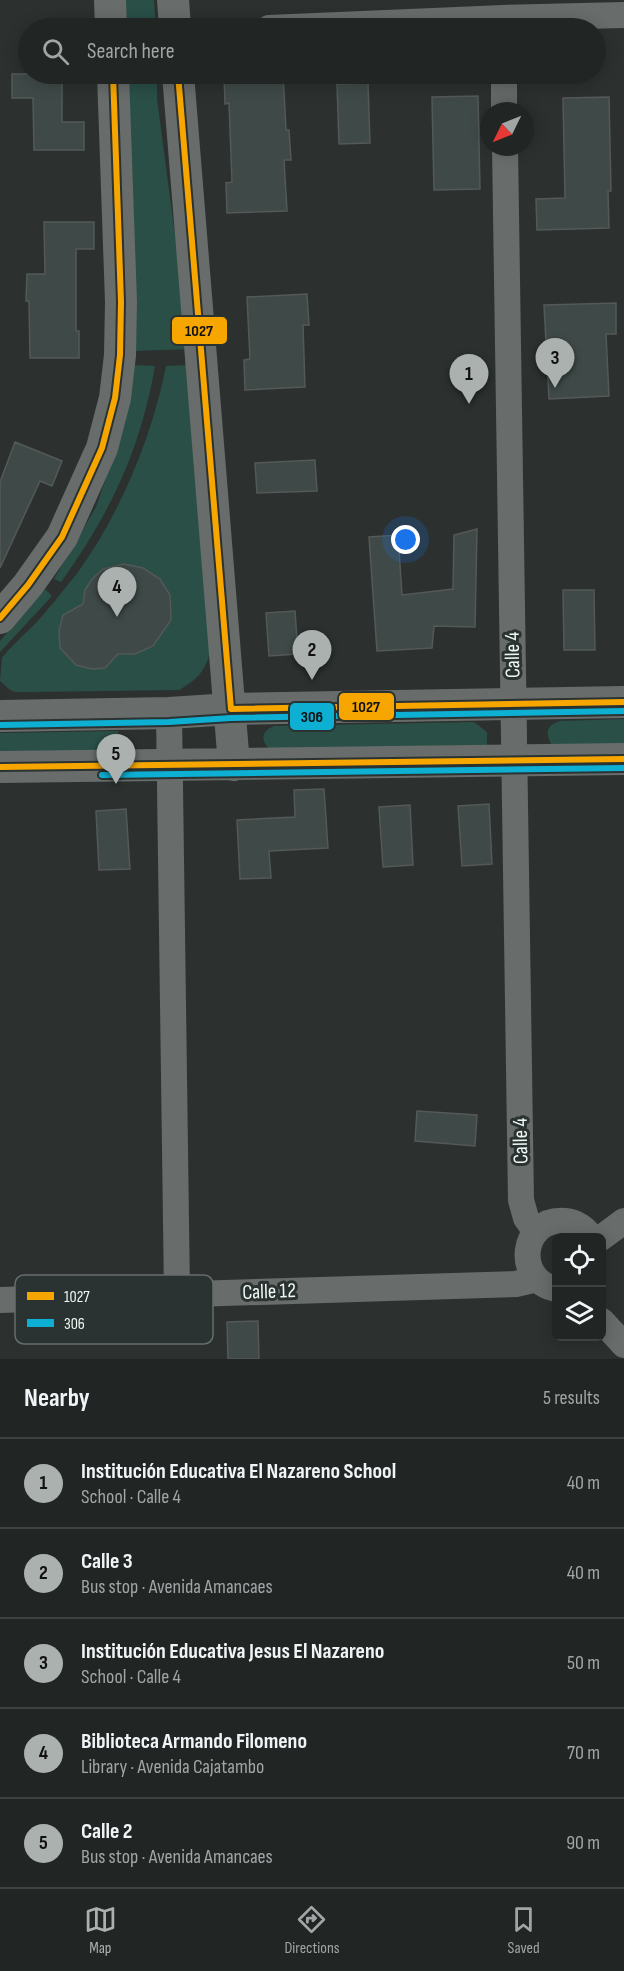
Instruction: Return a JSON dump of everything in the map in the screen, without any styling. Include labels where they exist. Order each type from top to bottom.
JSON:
[{"type":"street","points":[[110,0],[111,18]]},
{"type":"street","points":[[173,0],[174,18]]},
{"type":"street","points":[[579,18],[624,15]]},
{"type":"street","points":[[0,618],[28,585],[62,537],[102,448],[115,398],[120,355],[121,302],[113,84]]},
{"type":"street","points":[[179,84],[234,765]]},
{"type":"street","points":[[504,84],[504,102]]},
{"type":"street","name":"Calle 4","points":[[505,156],[521,1200],[526,1218],[536,1232]]},
{"type":"street","points":[[0,716],[169,713],[231,709],[624,702]]},
{"type":"street","points":[[169,713],[177,1275]]},
{"type":"street","points":[[0,767],[624,759]]},
{"type":"street","points":[[547,1284],[531,1271],[527,1254],[536,1232],[545,1224],[556,1220],[579,1225],[586,1233]]},
{"type":"street","points":[[606,1234],[624,1221]]},
{"type":"street","name":"Calle 12","points":[[213,1293],[547,1284]]},
{"type":"street","name":"Calle 12","points":[[0,1300],[15,1299]]},
{"type":"street","points":[[606,1325],[624,1345]]},
{"type":"green space","points":[[124,0],[154,0],[155,18],[125,18]]},
{"type":"green space","points":[[127,84],[157,84],[157,99],[190,349],[134,351]]},
{"type":"green space","points":[[133,365],[155,366],[141,426],[109,505],[95,531],[61,582],[54,579],[96,507],[107,475]]},
{"type":"green space","points":[[188,365],[211,648],[207,663],[196,678],[179,690],[15,692],[10,690],[0,681],[2,658],[50,607],[91,553],[119,503],[143,449],[166,366]]},
{"type":"green space","points":[[45,589],[52,596],[0,652],[0,641]]},
{"type":"green space","points":[[624,719],[624,746],[552,745],[548,737],[550,727],[560,721]]},
{"type":"green space","points":[[474,722],[487,732],[487,745],[269,749],[263,739],[265,733],[274,726]]},
{"type":"green space","points":[[118,731],[119,757],[0,758],[0,733]]},
{"type":"building","points":[[12,74],[18,74],[18,84],[62,84],[62,122],[84,122],[84,150],[34,150],[33,98],[12,98]]},
{"type":"building","points":[[224,84],[284,84],[286,130],[289,130],[291,160],[284,160],[287,211],[227,213],[226,183],[232,182],[229,103],[225,104]]},
{"type":"building","points":[[337,84],[368,84],[370,143],[339,144]]},
{"type":"building","points":[[478,96],[480,189],[434,190],[432,97]]},
{"type":"building","points":[[609,97],[611,191],[608,191],[609,228],[537,230],[536,199],[565,198],[563,98]]},
{"type":"building","points":[[44,222],[94,222],[94,249],[76,249],[76,331],[79,331],[79,358],[30,358],[29,301],[26,301],[27,274],[45,274]]},
{"type":"building","points":[[307,294],[309,325],[303,325],[305,387],[245,390],[244,360],[250,359],[247,297]]},
{"type":"building","points":[[616,303],[616,334],[606,334],[609,396],[549,399],[544,305]]},
{"type":"building","points":[[15,442],[62,461],[52,486],[40,481],[0,568],[0,482]]},
{"type":"building","points":[[315,460],[317,491],[257,493],[255,463]]},
{"type":"building","points":[[477,529],[475,627],[434,626],[432,648],[377,651],[369,537],[398,535],[402,595],[453,589],[454,535]]},
{"type":"building","points":[[124,564],[143,568],[160,579],[170,595],[171,620],[153,646],[135,654],[118,654],[105,668],[92,669],[76,665],[60,648],[59,631],[63,615],[83,604],[85,590],[92,579],[103,569]]},
{"type":"building","points":[[563,590],[594,590],[595,650],[564,650]]},
{"type":"building","points":[[295,611],[298,654],[269,656],[266,613]]},
{"type":"building","points":[[324,789],[328,848],[269,851],[271,878],[240,879],[237,820],[295,817],[294,790]]},
{"type":"building","points":[[489,804],[492,864],[462,866],[458,806]]},
{"type":"building","points":[[410,805],[413,865],[383,867],[379,807]]},
{"type":"building","points":[[126,809],[130,869],[99,870],[96,811]]},
{"type":"building","points":[[417,1111],[477,1115],[475,1146],[415,1141]]},
{"type":"building","points":[[258,1321],[259,1359],[228,1359],[227,1322]]},
{"type":"transit line","name":"1027","points":[[0,618],[28,585],[62,537],[102,448],[115,398],[120,355],[121,302],[113,84]]},
{"type":"transit line","name":"1027","points":[[179,84],[231,709],[624,702]]},
{"type":"transit line","name":"306","points":[[0,725],[169,722],[231,718],[624,711]]},
{"type":"transit line","name":"1027","points":[[0,767],[624,759]]},
{"type":"transit line","name":"306","points":[[102,775],[624,768]]},
{"type":"place","name":"Institución Educativa Jesus El Nazareno","points":[[555,388]]},
{"type":"place","name":"Institución Educativa El Nazareno School","points":[[469,404]]},
{"type":"place","name":"Biblioteca Armando Filomeno","points":[[117,617]]},
{"type":"place","name":"Calle 3","points":[[312,680]]},
{"type":"place","name":"Calle 2","points":[[116,784]]}]
